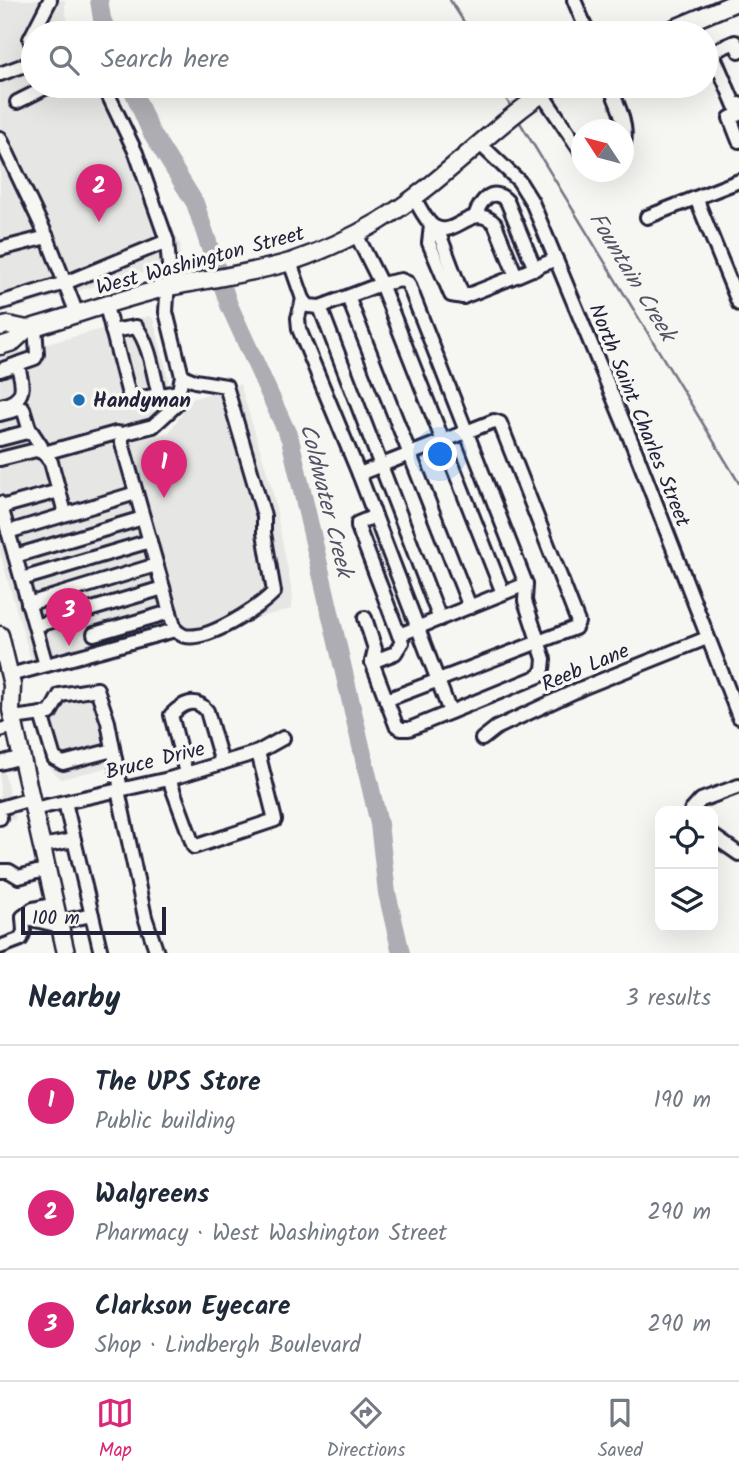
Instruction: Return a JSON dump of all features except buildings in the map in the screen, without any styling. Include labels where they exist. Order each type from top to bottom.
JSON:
[{"type":"main road","points":[[695,21],[738,5]]},
{"type":"main road","name":"West Washington Street","points":[[0,346],[13,342],[31,328],[166,288],[290,262],[356,234],[414,198],[535,98]]},
{"type":"main road","name":"West Washington Street","points":[[0,327],[8,325],[31,328]]},
{"type":"main road","points":[[0,635],[10,675],[10,721]]},
{"type":"main road","points":[[0,691],[22,757],[66,953]]},
{"type":"street","points":[[39,21],[50,0]]},
{"type":"street","points":[[574,0],[583,21]]},
{"type":"street","points":[[718,49],[735,42],[739,51]]},
{"type":"street","points":[[0,74],[21,66]]},
{"type":"street","points":[[718,66],[735,106],[739,104]]},
{"type":"street","points":[[17,102],[25,98]]},
{"type":"street","points":[[42,452],[153,426],[176,405],[182,376],[166,312],[169,265],[167,241],[136,153],[110,98]]},
{"type":"street","points":[[552,98],[571,133]]},
{"type":"street","points":[[615,98],[623,119]]},
{"type":"street","points":[[739,114],[730,118],[739,141]]},
{"type":"street","points":[[0,138],[47,237],[77,314]]},
{"type":"street","name":"North Saint Charles Street","points":[[483,139],[519,181],[532,202],[639,462],[739,717]]},
{"type":"street","points":[[647,217],[739,181]]},
{"type":"street","points":[[475,216],[482,201],[489,195],[503,196],[535,269]]},
{"type":"street","points":[[414,198],[437,227],[458,267],[461,296]]},
{"type":"street","points":[[696,198],[739,304]]},
{"type":"street","points":[[461,296],[429,243],[437,227],[482,215],[495,224],[516,276]]},
{"type":"street","points":[[356,234],[381,284],[503,593]]},
{"type":"street","points":[[0,249],[47,237]]},
{"type":"street","points":[[0,303],[65,283],[167,241]]},
{"type":"street","points":[[461,296],[556,260]]},
{"type":"street","points":[[290,262],[308,306],[320,307],[381,284],[401,280],[408,283],[526,584],[525,601],[544,659],[544,669],[539,676],[409,729],[401,729],[396,725],[372,662],[375,649],[365,618]]},
{"type":"street","points":[[348,297],[470,607]]},
{"type":"street","points":[[303,299],[298,318],[299,329],[359,474],[450,712]]},
{"type":"street","points":[[106,306],[128,391],[135,399],[179,391]]},
{"type":"street","points":[[320,307],[440,619]]},
{"type":"street","points":[[112,331],[136,327],[141,333],[159,395]]},
{"type":"street","points":[[0,370],[34,358],[37,354],[31,328]]},
{"type":"street","points":[[0,406],[10,404],[20,396],[22,386],[17,364]]},
{"type":"street","points":[[10,675],[175,631],[185,636],[198,635],[233,623],[274,592],[264,533],[264,516],[226,386],[182,376]]},
{"type":"street","points":[[0,414],[23,408],[29,428],[42,452]]},
{"type":"street","points":[[359,474],[494,421],[500,423],[578,622],[575,628],[386,700]]},
{"type":"street","points":[[0,439],[27,432],[29,428]]},
{"type":"street","points":[[122,434],[175,631]]},
{"type":"street","points":[[0,459],[36,450],[42,452],[51,462],[65,513]]},
{"type":"street","points":[[46,665],[15,556],[4,535],[1,505],[59,491]]},
{"type":"street","points":[[4,535],[65,513],[136,494]]},
{"type":"street","points":[[372,662],[395,653],[402,642],[358,527],[358,523],[375,516]]},
{"type":"street","points":[[15,556],[143,517]]},
{"type":"street","points":[[22,579],[150,541]]},
{"type":"street","points":[[29,604],[156,565]]},
{"type":"street","points":[[399,635],[526,584]]},
{"type":"street","points":[[35,626],[163,588]]},
{"type":"street","points":[[87,611],[100,651]]},
{"type":"street","points":[[94,634],[170,612]]},
{"type":"street","name":"Reeb Lane","points":[[482,739],[496,728],[582,688],[707,638]]},
{"type":"street","points":[[10,721],[50,713],[60,695],[97,689],[113,750],[145,917],[157,953]]},
{"type":"street","points":[[186,773],[171,715],[186,703],[202,704],[207,710],[222,763]]},
{"type":"street","points":[[41,714],[54,758],[63,763],[113,750]]},
{"type":"street","name":"Bruce Drive","points":[[0,808],[65,802],[169,779],[258,751],[283,738]]},
{"type":"street","points":[[169,779],[194,847],[275,820],[258,751]]},
{"type":"street","points":[[0,763],[22,757]]},
{"type":"street","points":[[696,806],[701,800],[739,786]]},
{"type":"street","points":[[65,802],[100,953]]},
{"type":"street","points":[[718,839],[739,854]]},
{"type":"street","points":[[42,846],[74,840]]},
{"type":"street","points":[[0,871],[19,877],[47,869]]},
{"type":"street","points":[[0,877],[13,874]]},
{"type":"street","points":[[23,917],[33,909],[55,904]]},
{"type":"street","points":[[23,917],[60,924],[92,915]]},
{"type":"street","points":[[0,947],[21,939],[24,930],[23,917]]},
{"type":"shaded area","points":[[0,0],[65,0],[65,14],[69,21],[21,21],[21,98],[109,98],[136,148],[181,246],[180,262],[0,313]]},
{"type":"shaded area","points":[[149,316],[153,318],[169,380],[156,413],[153,419],[98,435],[113,437],[116,446],[169,432],[192,399],[240,384],[272,488],[293,597],[291,609],[36,677],[0,553],[0,357]]},
{"type":"shaded area","points":[[92,683],[103,690],[122,764],[61,779],[50,768],[38,712],[54,693]]},
{"type":"shaded area","points":[[0,755],[16,819],[0,823]]},
{"type":"waterway","name":"Coldwater Creek","points":[[99,0],[103,21]]},
{"type":"waterway","name":"Fountain Creek","points":[[450,0],[463,21]]},
{"type":"waterway","points":[[98,21],[102,19]]},
{"type":"waterway","name":"Coldwater Creek","points":[[136,98],[150,130],[195,203],[229,305],[290,439],[379,824],[387,893],[401,953]]},
{"type":"waterway","name":"Fountain Creek","points":[[506,98],[512,109]]},
{"type":"waterway","name":"Fountain Creek","points":[[519,121],[739,483]]},
{"type":"place","name":"Walgreens","points":[[99,222]]},
{"type":"place","name":"Handyman","points":[[79,400]]},
{"type":"place","name":"The UPS Store","points":[[164,498]]},
{"type":"place","name":"Clarkson Eyecare","points":[[69,646]]}]
